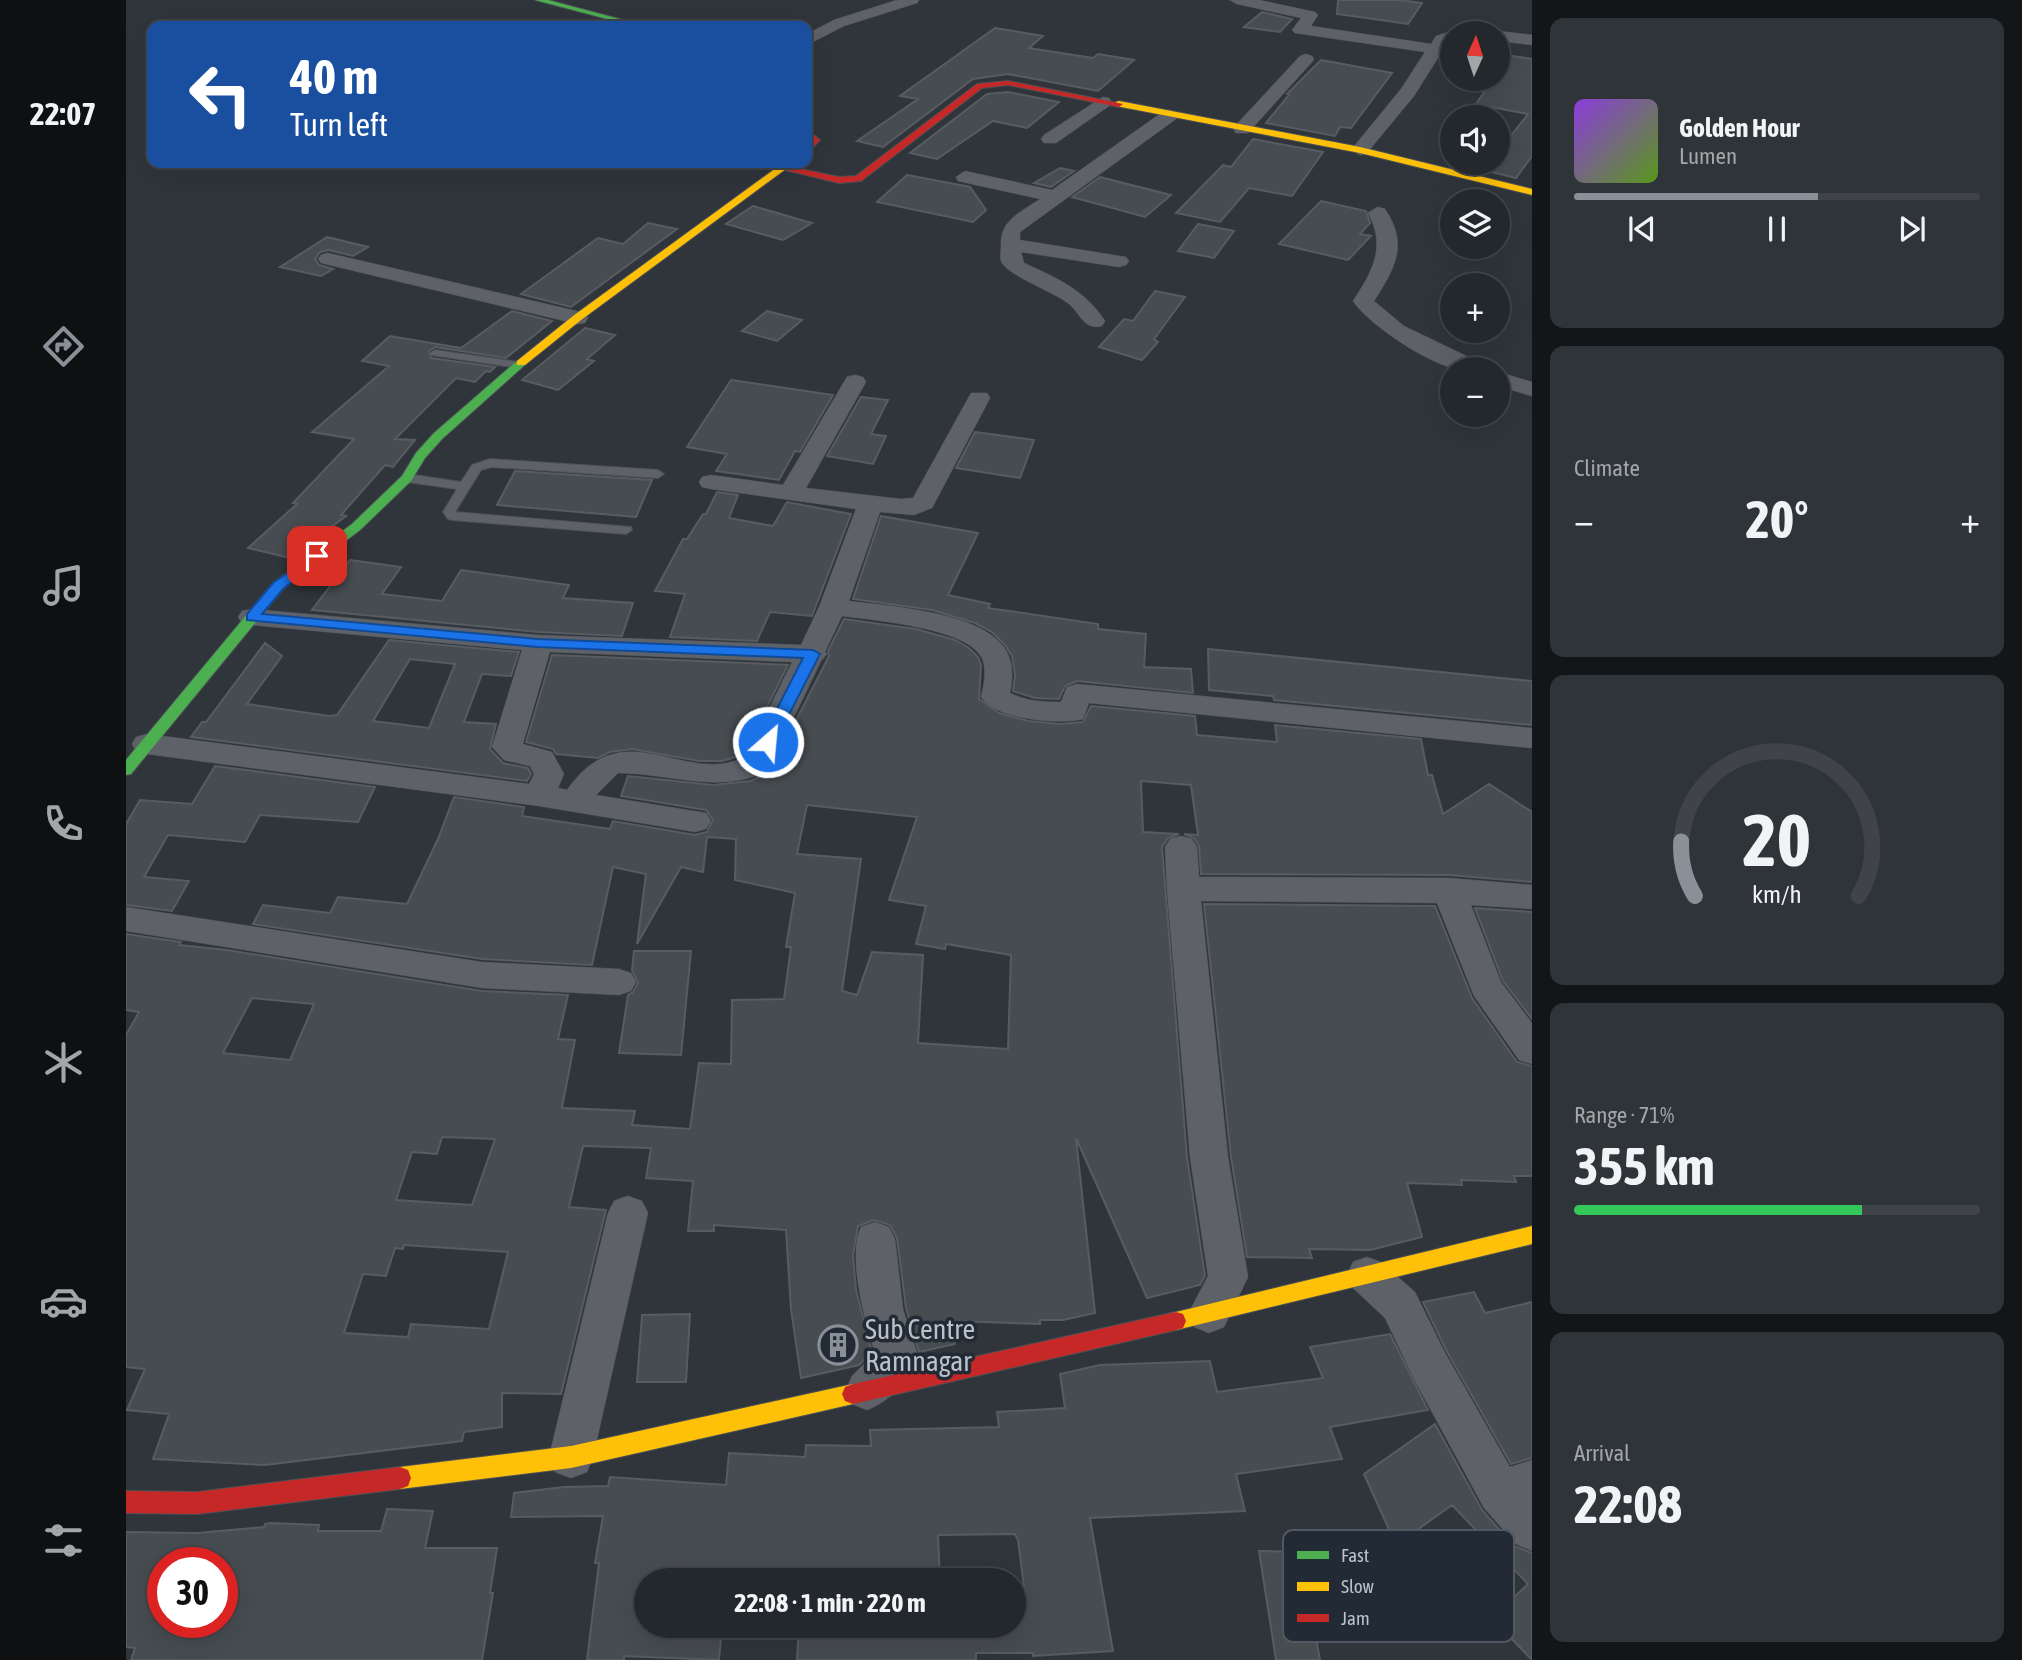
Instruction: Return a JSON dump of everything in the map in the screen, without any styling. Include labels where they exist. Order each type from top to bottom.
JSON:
[{"type":"street","points":[[539,0],[571,4],[623,21]]},
{"type":"street","points":[[812,37],[839,23],[912,0]]},
{"type":"street","points":[[1237,0],[1310,15],[1297,32],[1435,49]]},
{"type":"street","points":[[1510,37],[1532,40]]},
{"type":"street","points":[[1360,150],[1408,92],[1440,42]]},
{"type":"street","points":[[1242,129],[1306,59]]},
{"type":"street","points":[[796,168],[839,180],[858,179],[980,86],[1008,83],[1360,150],[1532,192]]},
{"type":"street","points":[[1050,139],[1103,102]]},
{"type":"street","points":[[1094,321],[1065,289],[1017,267],[1011,261],[1010,232],[1053,195],[1170,115]]},
{"type":"street","points":[[126,770],[278,586],[356,527],[407,478],[420,456],[438,436],[518,365],[577,318],[781,168]]},
{"type":"street","points":[[965,177],[1053,195]]},
{"type":"street","points":[[1378,213],[1390,239],[1381,274],[1363,301],[1368,312],[1425,349],[1445,357]]},
{"type":"street","points":[[1012,245],[1119,261]]},
{"type":"street","points":[[328,259],[577,318]]},
{"type":"street","points":[[790,494],[855,382]]},
{"type":"street","points":[[1510,383],[1532,389]]},
{"type":"street","points":[[711,482],[901,507],[923,503],[979,398]]},
{"type":"street","points":[[575,802],[596,774],[610,764],[641,762],[731,775],[746,771],[757,764],[813,654],[871,503]]},
{"type":"street","points":[[833,607],[933,621],[976,639],[990,647],[995,657],[998,670],[995,697],[1006,704],[1055,712],[1073,712],[1077,693],[1397,722],[1532,738]]},
{"type":"street","points":[[252,617],[537,643],[813,654]]},
{"type":"street","points":[[537,643],[525,694],[507,747],[515,753],[541,759],[549,774],[539,796]]},
{"type":"street","points":[[147,744],[539,796],[695,821]]},
{"type":"street","points":[[1181,847],[1209,1157],[1228,1277],[1209,1314]]},
{"type":"street","points":[[1183,889],[1311,887],[1448,890],[1532,897]]},
{"type":"street","points":[[1448,890],[1486,987],[1532,1050]]},
{"type":"street","points":[[126,919],[482,975],[619,982]]},
{"type":"street","points":[[571,1457],[628,1213]]},
{"type":"street","points":[[126,1502],[197,1503],[571,1457],[1209,1314],[1532,1235]]},
{"type":"street","points":[[866,1391],[898,1359],[882,1309],[874,1239]]},
{"type":"street","points":[[1367,1275],[1400,1305],[1429,1365],[1516,1487],[1532,1528]]},
{"type":"lane","points":[[435,353],[518,365]]},
{"type":"lane","points":[[626,530],[452,516],[449,512],[476,468],[490,463],[658,474]]},
{"type":"lane","points":[[407,478],[465,486]]},
{"type":"building","points":[[1338,0],[1399,0],[1422,3],[1408,24],[1337,14]]},
{"type":"building","points":[[1262,12],[1292,19],[1280,32],[1244,27]]},
{"type":"building","points":[[995,28],[1043,36],[1029,48],[1093,58],[1098,54],[1134,60],[1098,91],[1008,74],[973,79],[883,147],[857,141],[918,99],[900,96]]},
{"type":"building","points":[[1510,56],[1532,59],[1532,156],[1516,178],[1504,175],[1510,175],[1510,137],[1528,114],[1510,111],[1510,105],[1476,104],[1485,91],[1510,91]]},
{"type":"building","points":[[1321,60],[1392,73],[1351,128],[1340,127],[1335,136],[1266,123],[1289,95],[1287,94]]},
{"type":"building","points":[[1008,92],[1059,102],[1027,128],[993,121],[937,159],[910,153],[987,94]]},
{"type":"building","points":[[1253,139],[1323,152],[1292,196],[1249,188],[1220,222],[1176,213],[1223,165],[1231,167]]},
{"type":"building","points":[[1060,168],[1074,171],[1051,187],[1034,183]]},
{"type":"building","points":[[907,175],[970,187],[986,210],[973,222],[877,202]]},
{"type":"building","points":[[1100,177],[1171,195],[1145,217],[1072,197]]},
{"type":"building","points":[[1321,201],[1366,211],[1370,223],[1360,234],[1371,236],[1348,260],[1279,244]]},
{"type":"building","points":[[753,206],[812,223],[783,240],[726,224]]},
{"type":"building","points":[[648,223],[677,229],[571,307],[521,294],[598,238],[623,244]]},
{"type":"building","points":[[1198,224],[1234,231],[1214,258],[1178,251]]},
{"type":"building","points":[[327,237],[368,247],[353,256],[329,250],[320,252],[315,259],[319,265],[333,269],[321,276],[280,267]]},
{"type":"building","points":[[1155,291],[1185,297],[1154,339],[1158,342],[1142,360],[1099,347],[1124,319],[1133,321]]},
{"type":"building","points":[[512,311],[552,321],[506,358],[435,347],[429,351],[431,358],[495,367],[490,372],[486,371],[475,382],[456,378],[395,439],[415,440],[393,467],[385,465],[341,515],[346,516],[290,558],[248,548],[297,504],[293,503],[354,439],[312,432],[389,366],[362,361],[390,336],[461,348]]},
{"type":"building","points":[[767,311],[802,320],[777,341],[742,331]]},
{"type":"building","points":[[585,328],[615,335],[587,359],[594,361],[558,390],[522,380]]},
{"type":"building","points":[[731,380],[833,395],[800,452],[795,451],[779,480],[716,471],[727,454],[687,447]]},
{"type":"building","points":[[861,397],[888,400],[871,434],[886,436],[873,464],[827,456]]},
{"type":"building","points":[[975,432],[1034,440],[1020,478],[956,468]]},
{"type":"building","points":[[515,471],[652,480],[636,517],[497,505]]},
{"type":"building","points":[[717,492],[738,495],[729,518],[773,526],[787,502],[851,514],[812,616],[770,612],[757,641],[670,637],[685,594],[655,591],[683,539],[687,539],[703,514],[706,514]]},
{"type":"building","points":[[881,516],[978,533],[948,595],[990,604],[988,608],[1098,624],[1098,629],[1146,634],[1144,667],[1191,669],[1193,693],[1077,681],[1065,686],[1059,699],[1035,698],[1013,691],[1015,675],[1012,656],[992,632],[975,623],[932,610],[853,599]]},
{"type":"building","points":[[350,560],[401,567],[382,594],[442,601],[461,570],[569,585],[563,598],[633,603],[622,636],[538,632],[312,610]]},
{"type":"building","points":[[844,619],[916,629],[955,640],[978,657],[981,665],[979,699],[999,713],[1028,721],[1059,724],[1083,722],[1091,706],[1195,716],[1197,735],[1277,742],[1275,725],[1421,739],[1428,775],[1432,775],[1443,814],[1489,784],[1532,812],[1532,882],[1449,875],[1201,874],[1199,846],[1194,838],[1184,834],[1198,835],[1191,785],[1141,781],[1143,832],[1179,834],[1168,838],[1162,847],[1187,1157],[1205,1276],[1200,1285],[1147,1298],[1076,1138],[1095,1313],[1063,1320],[1040,1320],[1040,1324],[954,1321],[955,1344],[919,1352],[906,1308],[897,1238],[890,1225],[874,1220],[858,1226],[853,1255],[856,1290],[872,1352],[859,1365],[801,1378],[791,1309],[786,1230],[714,1225],[714,1231],[688,1231],[693,1181],[646,1178],[651,1148],[583,1146],[569,1207],[606,1210],[561,1394],[502,1393],[502,1427],[464,1432],[462,1441],[265,1465],[153,1459],[169,1414],[127,1410],[145,1369],[126,1367],[126,1035],[139,1012],[126,1010],[126,934],[181,942],[179,945],[227,950],[482,991],[568,995],[558,1039],[575,1040],[562,1108],[635,1111],[632,1125],[690,1129],[699,1063],[731,1064],[732,1000],[784,999],[791,947],[786,947],[795,893],[735,880],[736,839],[707,837],[703,872],[681,867],[637,944],[646,874],[613,867],[592,965],[482,959],[253,924],[263,905],[330,913],[338,897],[407,904],[438,839],[454,797],[524,807],[522,816],[610,829],[613,821],[695,835],[707,832],[713,820],[706,810],[621,796],[628,776],[713,785],[750,781],[769,773],[829,656],[828,651]],"holes":[[[807,805],[917,817],[889,900],[926,906],[916,944],[945,949],[946,944],[1011,955],[1008,1049],[918,1043],[923,955],[872,952],[857,995],[842,991],[861,859],[797,854]],[[252,998],[314,1004],[290,1060],[223,1053]],[[442,1137],[495,1139],[472,1205],[396,1200],[412,1152],[437,1154]],[[404,1245],[508,1252],[489,1329],[411,1324],[408,1337],[344,1333],[363,1274],[386,1276],[395,1248],[403,1249]]]},
{"type":"building","points":[[389,640],[519,652],[511,676],[482,674],[464,722],[496,724],[490,749],[503,763],[528,768],[531,774],[527,781],[191,737],[202,722],[206,722],[265,643],[282,656],[247,704],[337,715]],"holes":[[[410,659],[455,664],[429,728],[373,721]]]},
{"type":"building","points":[[1208,649],[1532,681],[1532,725],[1274,700],[1273,696],[1209,690]]},
{"type":"building","points":[[552,655],[788,665],[743,755],[722,761],[699,761],[632,749],[610,752],[598,758],[556,754],[553,749],[526,742]]},
{"type":"building","points":[[215,766],[375,787],[358,822],[260,815],[245,842],[168,835],[144,877],[189,881],[172,911],[126,905],[126,824],[140,800],[192,804]]},
{"type":"building","points":[[1204,904],[1435,906],[1472,998],[1517,1062],[1532,1066],[1532,1176],[1514,1176],[1516,1182],[1461,1180],[1462,1185],[1407,1183],[1422,1237],[1370,1250],[1309,1249],[1312,1258],[1247,1257],[1231,1157]]},
{"type":"building","points":[[1475,908],[1532,912],[1532,1019],[1503,981]]},
{"type":"building","points":[[634,951],[691,951],[681,1055],[619,1053],[628,995],[638,983],[632,970]]},
{"type":"building","points":[[1474,1292],[1485,1313],[1532,1302],[1532,1458],[1511,1464],[1446,1350],[1423,1302]]},
{"type":"building","points":[[690,1314],[686,1382],[637,1382],[642,1315]]},
{"type":"building","points":[[1390,1334],[1428,1410],[1330,1427],[1342,1459],[1236,1474],[1245,1511],[1090,1518],[1113,1651],[1033,1656],[1033,1653],[976,1653],[976,1660],[797,1660],[798,1638],[1026,1638],[1026,1568],[1022,1568],[1015,1534],[938,1535],[939,1568],[634,1568],[634,1638],[721,1638],[719,1660],[624,1656],[624,1660],[587,1660],[599,1563],[595,1563],[603,1516],[511,1517],[514,1493],[564,1487],[608,1486],[610,1477],[726,1485],[729,1453],[805,1457],[806,1445],[871,1446],[870,1430],[999,1427],[997,1412],[1065,1408],[1060,1374],[1100,1365],[1210,1361],[1217,1392],[1323,1378],[1310,1347]]},
{"type":"building","points":[[1435,1424],[1482,1510],[1500,1530],[1476,1530],[1452,1505],[1417,1530],[1389,1530],[1364,1474]]},
{"type":"building","points":[[387,1509],[433,1511],[425,1548],[497,1548],[482,1660],[131,1660],[135,1648],[126,1647],[126,1532],[197,1533],[264,1527],[270,1523],[319,1525],[318,1531],[381,1531]]},
{"type":"building","points":[[1514,1546],[1532,1553],[1532,1660],[1514,1641],[1514,1597],[1528,1584],[1514,1569]]},
{"type":"building","points":[[1259,1551],[1283,1552],[1283,1642],[1317,1642],[1320,1660],[1276,1660]]},
{"type":"traffic: fast","points":[[539,0],[622,21]]},
{"type":"traffic: fast","points":[[126,770],[278,586],[356,527],[407,478],[420,456],[438,436],[521,363]]},
{"type":"traffic: slow","points":[[1119,104],[1360,150],[1532,192]]},
{"type":"traffic: slow","points":[[521,363],[577,318],[782,168]]},
{"type":"traffic: slow","points":[[1176,1321],[1532,1235]]},
{"type":"traffic: slow","points":[[400,1478],[571,1457],[853,1394]]},
{"type":"traffic: jam","points":[[782,168],[839,180],[858,179],[980,86],[1008,83],[1119,104]]},
{"type":"traffic: jam","points":[[812,137],[816,140],[812,144]]},
{"type":"traffic: jam","points":[[853,1394],[1176,1321]]},
{"type":"traffic: jam","points":[[126,1502],[197,1503],[400,1478]]},
{"type":"place","name":"Sub Centre Ramnagar","points":[[838,1345]]},
{"type":"route","points":[[317,556],[278,586],[252,617],[537,643],[813,654],[768,742]]}]
